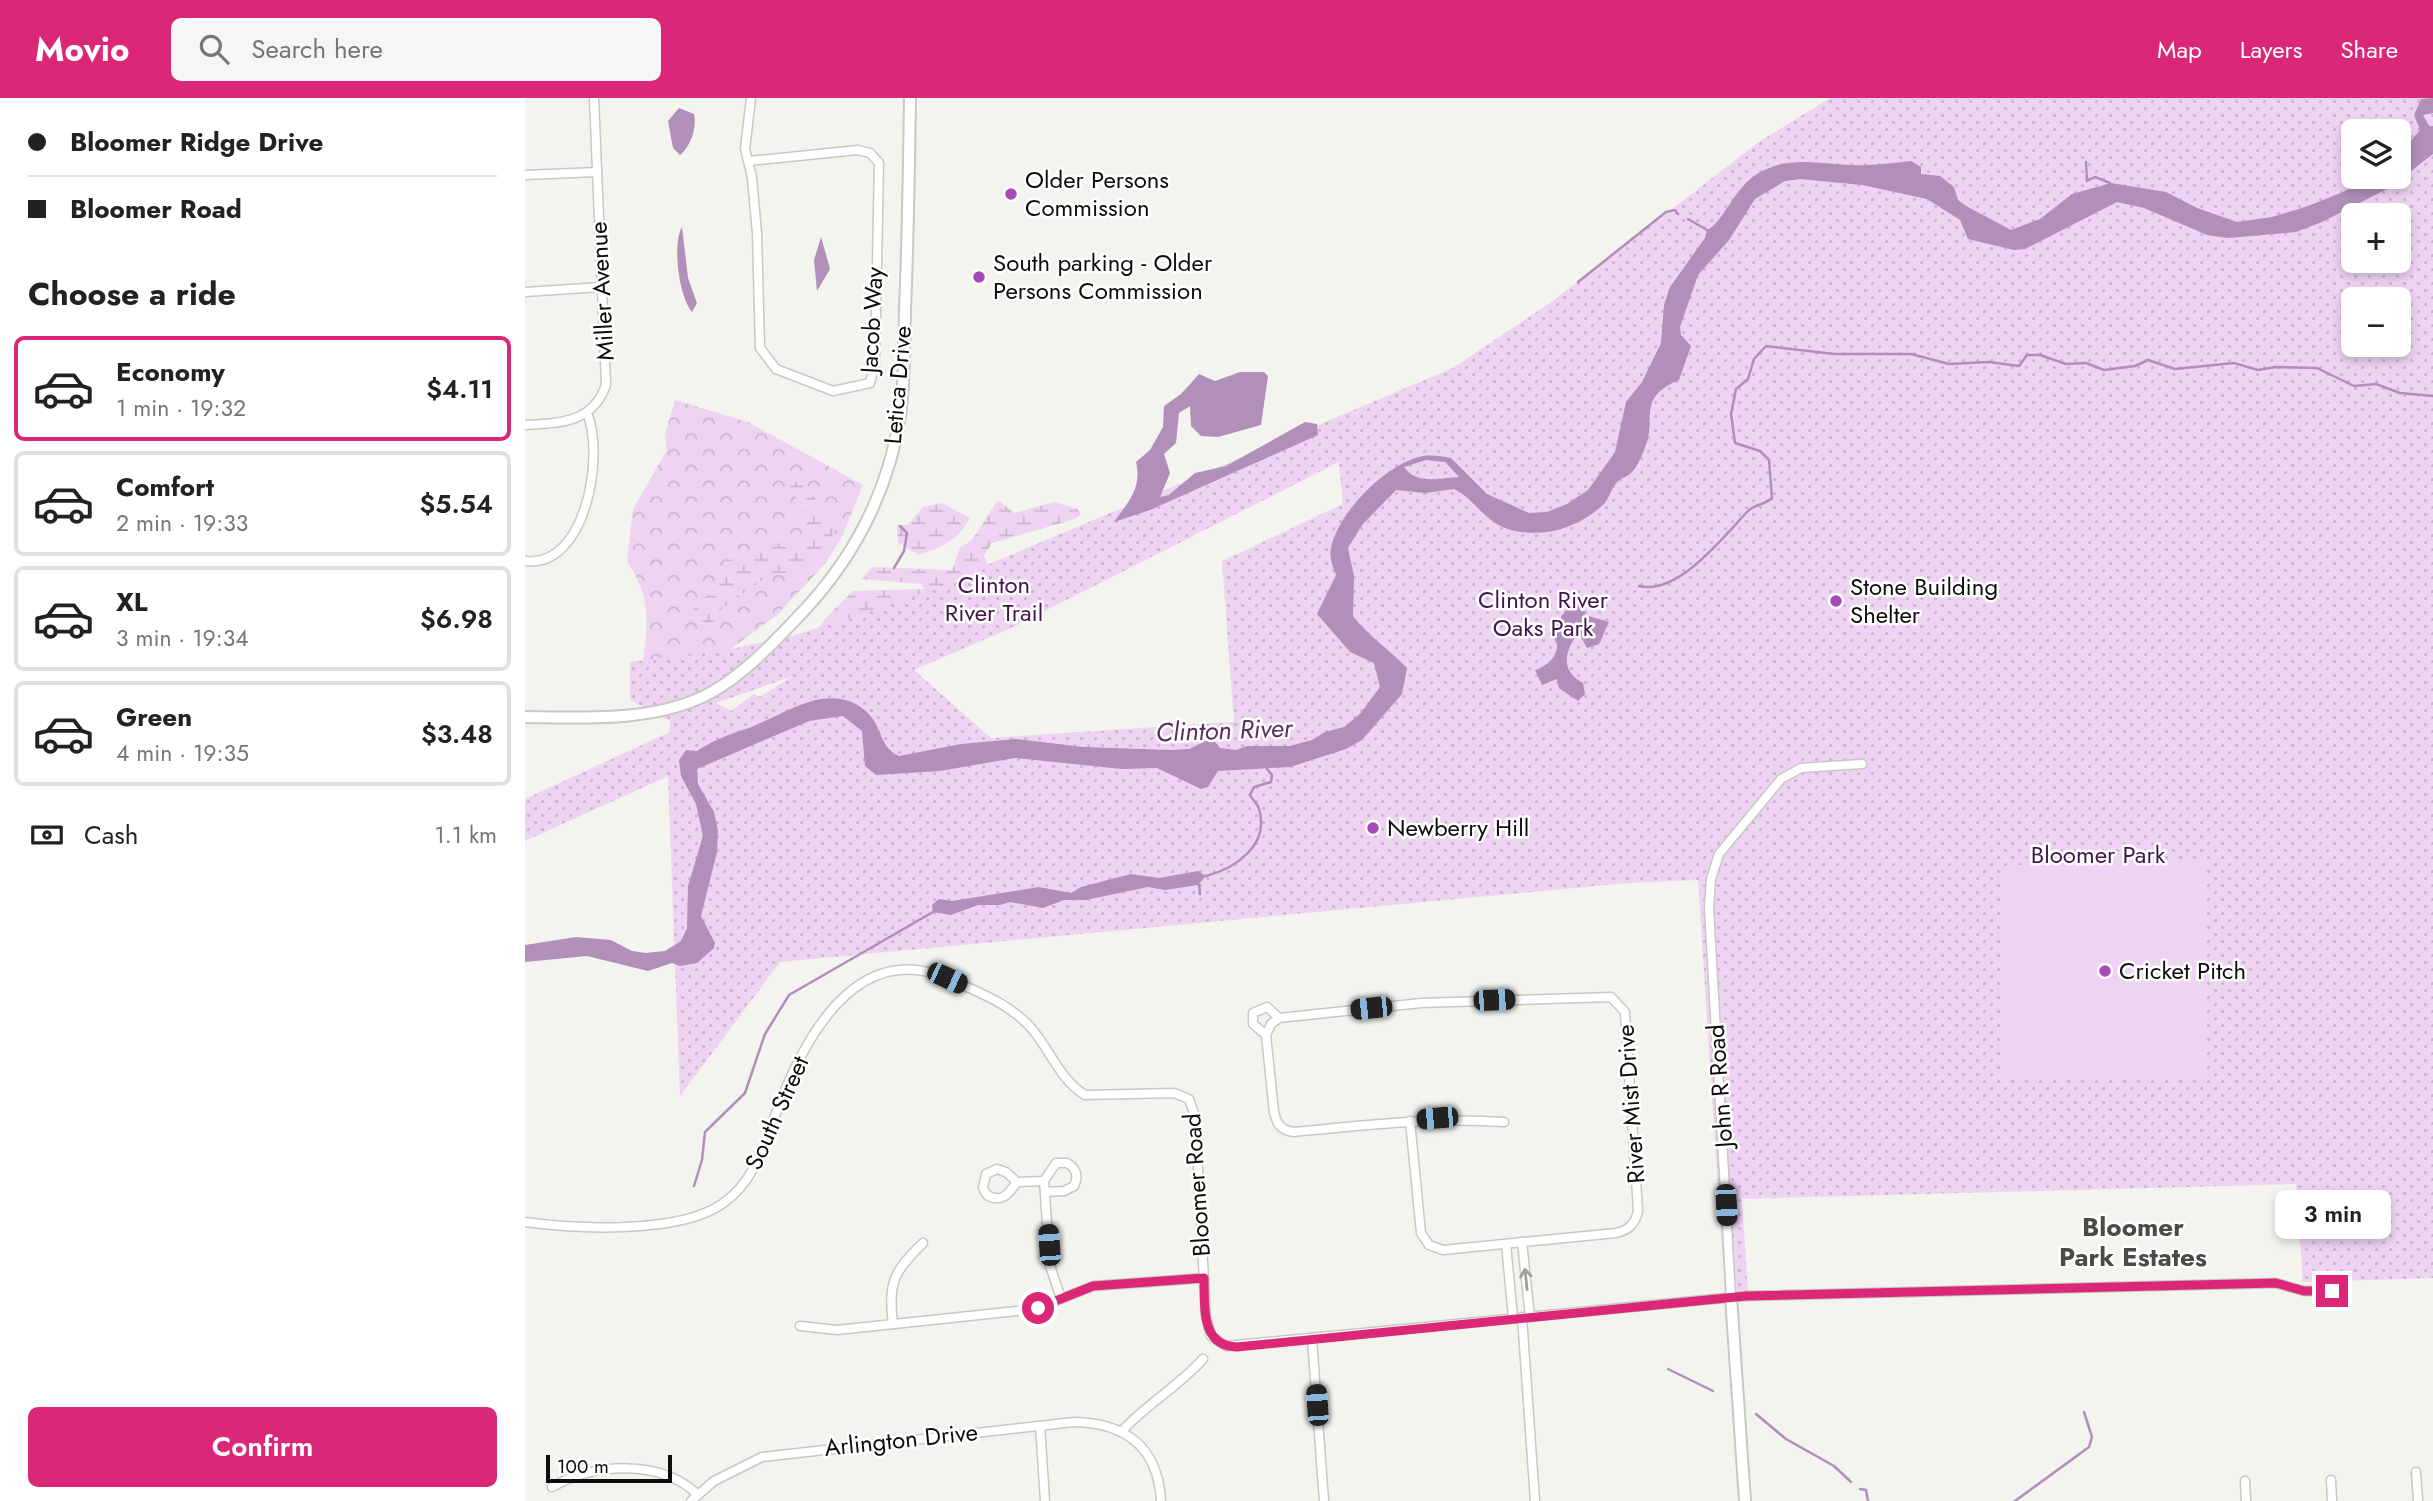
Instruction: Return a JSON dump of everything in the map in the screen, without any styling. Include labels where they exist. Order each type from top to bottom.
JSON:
[{"type":"street","name":"Miller Avenue","points":[[587,414],[598,403],[606,385],[594,98]]},
{"type":"street","name":"Jacob Way","points":[[749,161],[859,150],[870,153],[879,163],[874,364],[870,383],[833,391],[776,369],[760,348],[757,234],[745,139],[751,98]]},
{"type":"street","name":"Letica Drive","points":[[525,717],[635,713],[681,705],[701,697],[746,667],[817,598],[847,557],[875,506],[887,472],[900,413],[907,263],[910,98]]},
{"type":"street","points":[[525,175],[597,172]]},
{"type":"street","points":[[525,292],[601,287]]},
{"type":"street","points":[[525,425],[570,421],[587,414],[594,475],[576,529],[567,544],[555,554],[539,561],[525,561]]},
{"type":"street","name":"John R Road","points":[[1745,1501],[1709,908],[1714,866],[1724,845],[1790,772],[1813,766],[1862,764]]},
{"type":"street","name":"Bloomer Road","points":[[886,972],[911,969],[934,974],[1011,1010],[1035,1032],[1063,1074],[1084,1095],[1174,1093],[1189,1099],[1195,1116],[1208,1331],[1220,1344],[1237,1347],[1731,1297],[2276,1283],[2304,1291],[2332,1291]]},
{"type":"street","name":"South Street","points":[[525,1222],[588,1228],[624,1226],[685,1219],[709,1213],[721,1205],[749,1177],[794,1069],[819,1028],[852,989],[886,972]]},
{"type":"street","name":"River Mist Drive","points":[[1596,996],[1617,1001],[1625,1012],[1636,1217],[1624,1231],[1443,1250],[1426,1242],[1421,1233],[1410,1121],[1294,1132],[1282,1129],[1274,1112],[1266,1035],[1253,1024],[1252,1013],[1267,1007],[1279,1018],[1443,1002],[1596,996]]},
{"type":"street","points":[[1266,1035],[1271,1024],[1279,1018]]},
{"type":"street","points":[[1410,1121],[1451,1118],[1504,1122]]},
{"type":"street","points":[[1045,1192],[1070,1189],[1076,1182],[1077,1173],[1071,1165],[1059,1163],[1052,1167],[1044,1181],[1050,1266],[1061,1298]]},
{"type":"street","points":[[1017,1182],[1044,1181]]},
{"type":"street","points":[[1523,1242],[1522,1317],[1535,1501]]},
{"type":"street","points":[[893,1324],[893,1279],[898,1269],[923,1243]]},
{"type":"street","points":[[1506,1244],[1522,1317]]},
{"type":"street","points":[[800,1326],[837,1330],[1030,1309],[1081,1289],[1104,1284],[1204,1278]]},
{"type":"street","points":[[1312,1339],[1324,1501]]},
{"type":"street","points":[[1161,1501],[1160,1482],[1150,1458],[1123,1430],[1139,1412],[1180,1382],[1203,1359]]},
{"type":"street","name":"Arlington Drive","points":[[694,1498],[731,1470],[762,1457],[1040,1426],[1089,1423],[1123,1430]]},
{"type":"street","points":[[1040,1426],[1045,1501]]},
{"type":"street","points":[[552,1487],[581,1475],[643,1469],[674,1476],[694,1498]]},
{"type":"street","points":[[2416,1472],[2418,1501]]},
{"type":"street","points":[[2331,1480],[2332,1501]]},
{"type":"street","points":[[2245,1481],[2246,1501]]},
{"type":"green space","points":[[1830,98],[2433,98],[2433,1278],[2303,1282],[2296,1184],[1742,1199],[1748,1294],[1725,1296],[1698,880],[1628,883],[780,962],[680,1096],[668,776],[525,841],[525,799],[670,732],[670,721],[630,700],[630,662],[736,648],[792,636],[902,601],[1453,368],[1550,303],[1759,142]],"holes":[[[1339,462],[1343,504],[1222,561],[1234,722],[991,738],[914,670],[1011,628]],[[793,676],[760,697],[754,694],[731,711],[716,703]]]},
{"type":"green space","points":[[675,400],[748,422],[863,485],[843,535],[825,564],[777,615],[721,656],[640,679],[647,618],[642,590],[627,562],[633,509],[667,450],[665,434]]},
{"type":"green space","points":[[801,480],[837,527],[821,554],[804,569],[767,577],[720,610],[710,627],[691,612],[703,598],[712,594],[721,566],[741,554],[805,537],[806,519],[790,485]]},
{"type":"green space","points":[[998,500],[1014,513],[1054,502],[1077,509],[1081,514],[1075,519],[992,543],[984,556],[989,566],[1003,565],[815,633],[853,591],[925,589],[921,584],[861,579],[873,567],[952,570],[960,548],[972,540]]},
{"type":"green space","points":[[942,503],[970,518],[955,538],[919,555],[898,543],[897,525],[908,525],[923,507]]},
{"type":"green space","points":[[2207,861],[2204,1079],[2004,1076],[2003,872],[2018,865]]},
{"type":"shaded area","points":[[2433,98],[2433,113],[2423,115],[2429,126],[2433,126],[2433,154],[2411,171],[2411,141],[2420,130],[2414,115],[2421,99]]},
{"type":"shaded area","points":[[679,108],[694,114],[695,119],[690,141],[680,155],[673,148],[668,121]]},
{"type":"shaded area","points":[[1911,161],[1921,167],[1921,174],[1940,176],[1954,187],[1958,200],[1966,206],[2011,230],[2040,219],[2072,194],[2111,183],[2166,192],[2197,208],[2237,222],[2272,217],[2348,189],[2387,189],[2359,203],[2341,203],[2341,212],[2296,232],[2228,238],[2207,235],[2144,208],[2117,202],[2025,249],[2014,250],[1968,239],[1960,220],[1927,199],[1862,185],[1800,179],[1785,181],[1755,199],[1729,240],[1698,275],[1680,327],[1681,335],[1691,346],[1679,380],[1665,387],[1657,395],[1652,403],[1648,439],[1640,459],[1629,474],[1618,481],[1604,504],[1594,513],[1570,526],[1531,533],[1498,524],[1454,489],[1425,493],[1396,490],[1362,525],[1348,548],[1354,576],[1353,616],[1407,668],[1402,694],[1362,740],[1346,749],[1290,767],[1218,771],[1208,787],[1201,789],[1157,768],[1122,769],[1015,758],[940,771],[876,775],[865,766],[862,731],[843,716],[809,721],[697,769],[698,784],[714,812],[718,831],[717,852],[701,916],[715,943],[714,948],[697,963],[680,966],[672,963],[648,971],[587,956],[525,962],[525,945],[576,937],[611,940],[632,951],[646,953],[665,951],[681,941],[687,928],[688,886],[703,836],[696,804],[681,776],[679,760],[686,750],[697,751],[721,738],[803,704],[833,698],[862,708],[874,721],[887,747],[899,756],[961,744],[1016,739],[1083,747],[1171,750],[1189,749],[1212,738],[1220,748],[1236,750],[1247,746],[1290,746],[1344,727],[1360,714],[1380,687],[1374,663],[1350,652],[1317,614],[1336,575],[1331,555],[1335,534],[1353,506],[1391,470],[1405,462],[1427,456],[1451,458],[1487,494],[1529,513],[1547,512],[1567,504],[1588,490],[1615,452],[1626,402],[1642,382],[1661,343],[1664,305],[1670,287],[1705,238],[1707,230],[1749,180],[1769,168],[1792,163],[1859,165]],"holes":[[[1426,460],[1445,462],[1459,477],[1422,478],[1409,473],[1404,467]]]},
{"type":"shaded area","points":[[682,227],[688,278],[697,303],[692,312],[687,305],[678,270],[678,245]]},
{"type":"shaded area","points":[[821,237],[830,269],[817,291],[814,260]]},
{"type":"shaded area","points":[[1240,372],[1264,372],[1268,376],[1261,425],[1218,437],[1201,436],[1191,426],[1190,406],[1179,413],[1176,443],[1164,454],[1170,473],[1160,497],[1169,495],[1195,473],[1226,466],[1305,422],[1317,424],[1318,435],[1150,510],[1114,522],[1136,487],[1136,462],[1150,450],[1163,427],[1164,406],[1181,394],[1199,374],[1215,381]]},
{"type":"shaded area","points":[[1582,595],[1585,615],[1609,622],[1599,644],[1587,648],[1579,633],[1570,646],[1568,666],[1571,673],[1583,683],[1585,694],[1578,701],[1559,688],[1557,679],[1542,685],[1535,670],[1546,665],[1555,655],[1557,643],[1554,636],[1558,624],[1568,607]]},
{"type":"shaded area","points":[[1198,871],[1206,876],[1198,885],[1165,890],[1148,887],[1086,900],[1064,900],[1043,908],[1010,902],[978,905],[951,915],[933,912],[932,905],[939,899],[952,901],[1039,887],[1071,893],[1081,887],[1131,874],[1159,878]]},
{"type":"waterway","points":[[2086,162],[2087,181],[2095,177],[2110,183]]},
{"type":"waterway","points":[[1578,282],[1666,212],[1675,210],[1678,214]]},
{"type":"waterway","points":[[1688,219],[1707,230]]},
{"type":"waterway","points":[[1639,586],[1654,587],[1684,573],[1699,562],[1748,511],[1772,498],[1769,460],[1760,451],[1735,443],[1731,414],[1736,389],[1748,379],[1754,359],[1766,346],[1834,354],[1911,354],[1949,364],[1989,362],[2019,366],[2027,355],[2040,355],[2066,364],[2086,363],[2104,370],[2135,366],[2148,360],[2175,369],[2234,363],[2258,370],[2275,367],[2317,368],[2354,386],[2376,384],[2400,393],[2433,396]]},
{"type":"waterway","points":[[894,568],[904,551],[907,533],[900,526]]},
{"type":"waterway","points":[[1206,876],[1239,861],[1255,844],[1260,834],[1261,822],[1258,807],[1250,795],[1254,787],[1271,782],[1272,775],[1267,769]]},
{"type":"waterway","points":[[1199,885],[1200,894]]},
{"type":"waterway","points":[[694,1186],[702,1160],[705,1132],[745,1093],[765,1034],[789,995],[933,912]]},
{"type":"waterway","points":[[1668,1369],[1713,1391]]},
{"type":"waterway","points":[[2015,1501],[2089,1447],[2092,1437],[2084,1412]]},
{"type":"waterway","points":[[1756,1414],[1786,1439],[1834,1466],[1851,1482]]},
{"type":"waterway","points":[[1860,1489],[1866,1490],[1868,1501]]},
{"type":"place","name":"Older Persons Commission","points":[[1011,194]]},
{"type":"place","name":"South parking - Older Persons Commission","points":[[979,277]]},
{"type":"place","name":"Stone Building Shelter","points":[[1836,601]]},
{"type":"place","name":"Newberry Hill","points":[[1373,828]]},
{"type":"place","name":"Cricket Pitch","points":[[2105,971]]},
{"type":"district","name":"Bloomer Park Estates","points":[[2133,1242]]},
{"type":"route","points":[[1038,1308],[1070,1293],[1104,1284],[1204,1278],[1208,1331],[1220,1344],[1237,1347],[1713,1298],[1783,1294],[2276,1283],[2304,1291],[2332,1291]]},
{"type":"park label","name":"Clinton River Trail","points":[[994,599]]},
{"type":"park label","name":"Clinton River Oaks Park","points":[[1543,614]]},
{"type":"park label","name":"Bloomer Park","points":[[2098,855]]},
{"type":"water label","name":"Clinton River","points":[[1224,730]]}]
